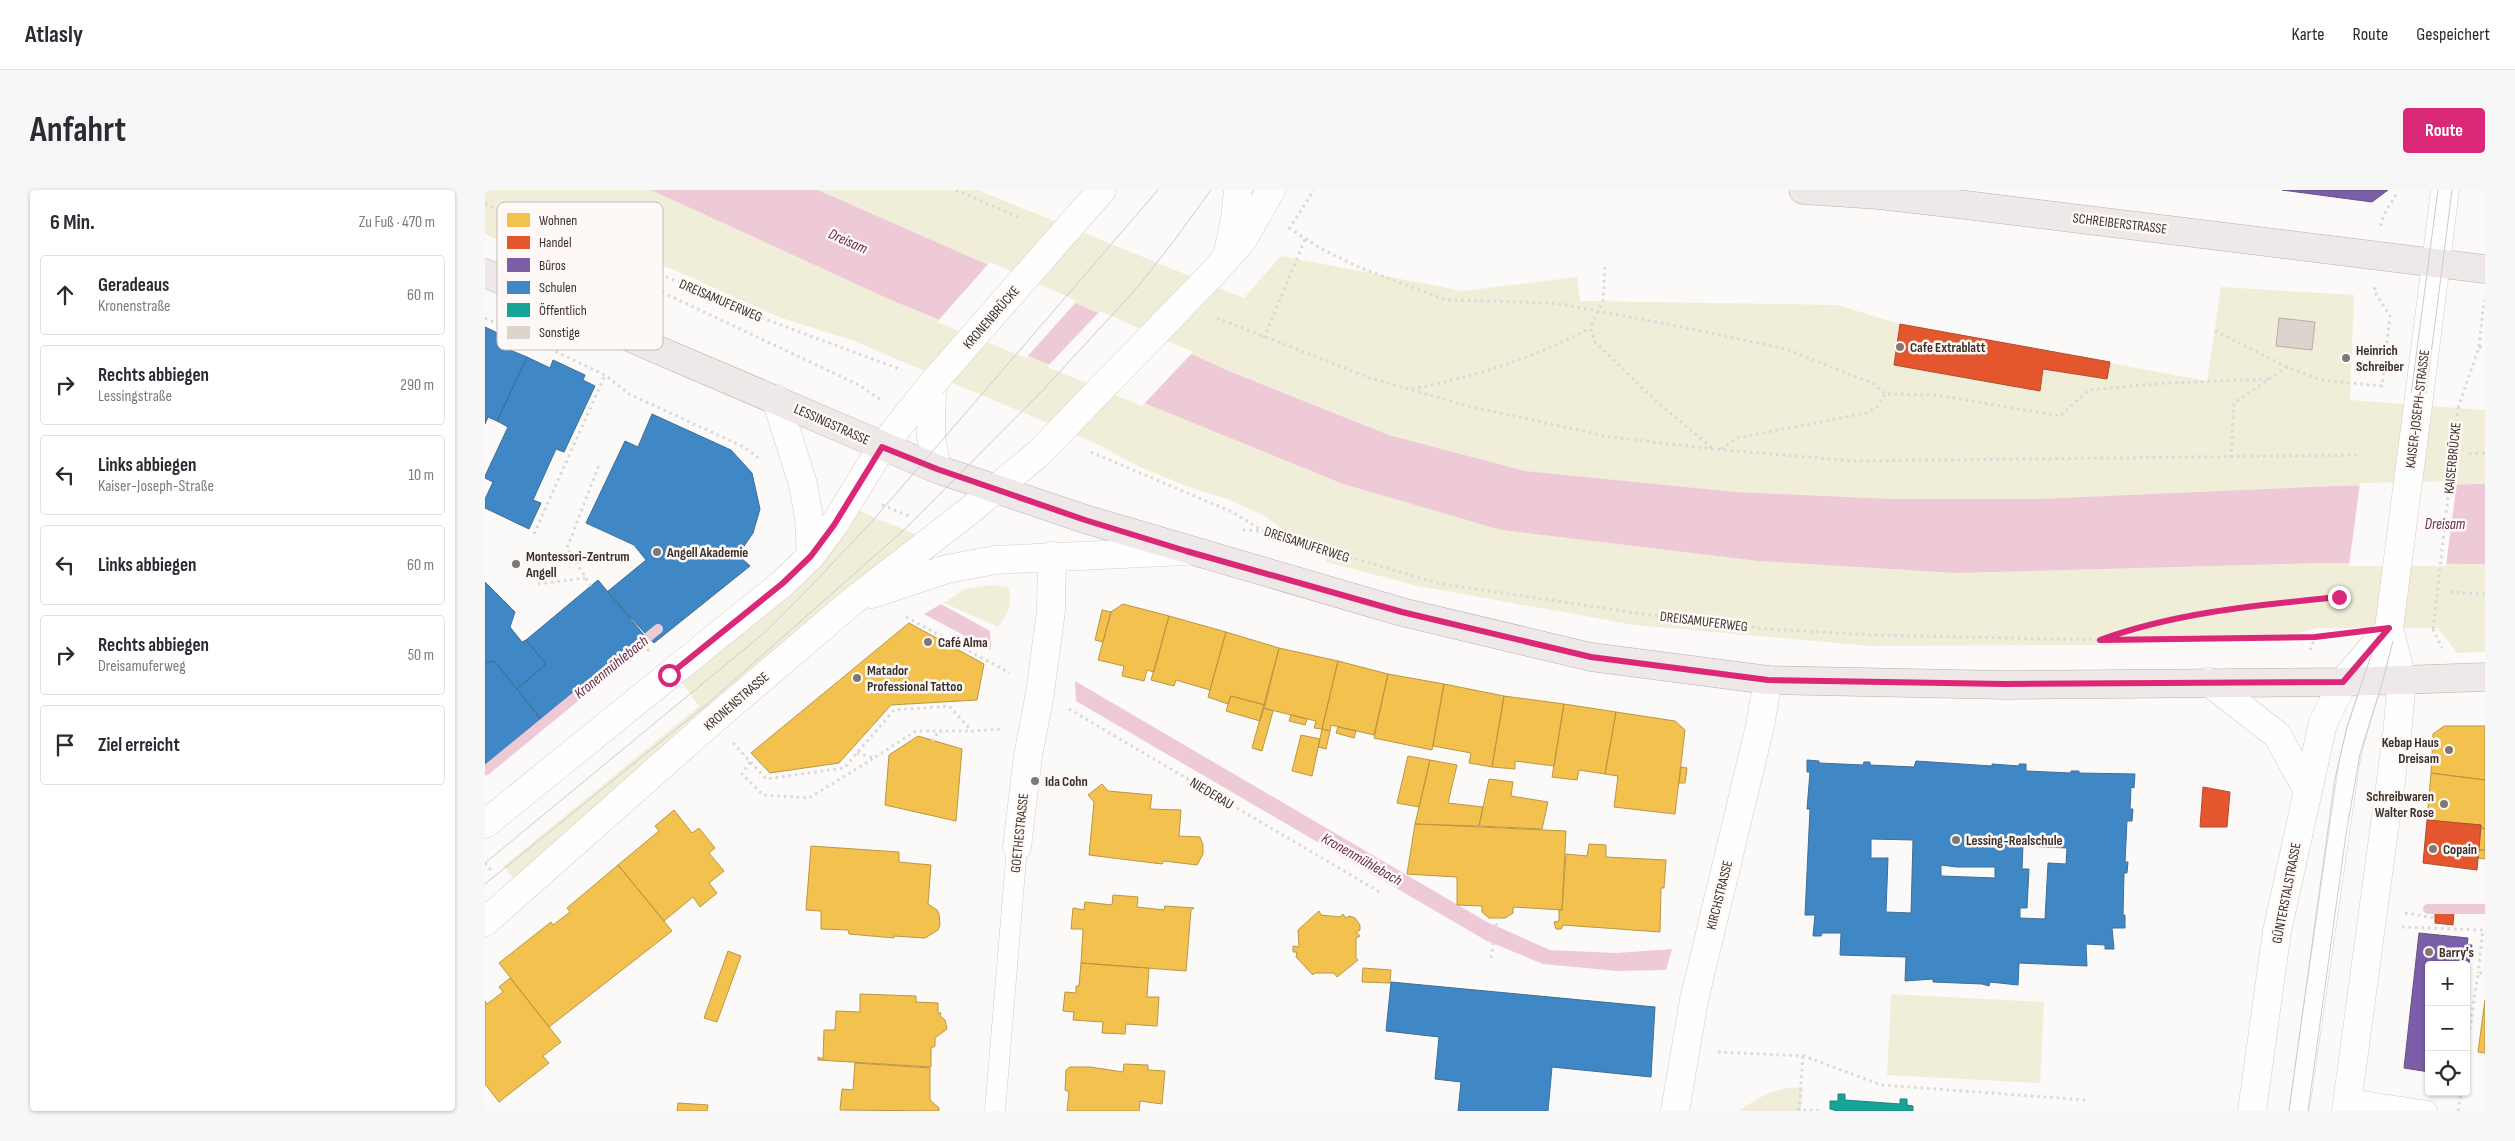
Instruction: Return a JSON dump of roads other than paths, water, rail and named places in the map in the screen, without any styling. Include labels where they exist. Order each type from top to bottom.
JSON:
[{"type":"main road","name":"KRONENBRÜCKE","points":[[882,447],[927,398],[1077,217],[1102,190]]},
{"type":"main road","points":[[1219,267],[1235,219],[1237,190]]},
{"type":"main road","points":[[997,490],[1038,454],[1219,267],[1242,241],[1271,190]]},
{"type":"main road","name":"SCHREIBERSTRASSE","points":[[1803,190],[1947,203],[2485,269]]},
{"type":"main road","name":"KAISER-JOSEPH-STRASSE","points":[[2402,679],[2389,628],[2445,190]]},
{"type":"main road","name":"LESSINGSTRASSE","points":[[485,273],[497,278]]},
{"type":"main road","name":"LESSINGSTRASSE","points":[[658,350],[776,399],[882,447],[997,490],[1186,551],[1402,612],[1591,657],[1768,680],[2005,684],[2343,682],[2485,677]]},
{"type":"main road","points":[[927,398],[937,469]]},
{"type":"main road","points":[[776,399],[803,484],[809,518],[811,556]]},
{"type":"main road","points":[[485,824],[783,583],[811,556],[834,525],[882,447]]},
{"type":"main road","name":"KRONENSTRASSE","points":[[485,922],[712,721],[854,600],[997,490]]},
{"type":"main road","points":[[854,600],[947,568],[995,560],[1186,551]]},
{"type":"main road","name":"GOETHESTRASSE","points":[[1017,847],[1028,756],[1051,611],[1052,556]]},
{"type":"main road","points":[[2343,682],[2389,628]]},
{"type":"main road","points":[[2347,1105],[2397,735],[2402,679]]},
{"type":"main road","name":"KIRCHSTRASSE","points":[[1675,1111],[1693,1000],[1760,726],[1768,680]]},
{"type":"main road","points":[[2209,682],[2277,735],[2307,789]]},
{"type":"main road","name":"GÜNTERSTALSTRASSE","points":[[2252,1111],[2277,931],[2307,789],[2323,723],[2343,682]]},
{"type":"lane","points":[[2299,1111],[2343,800],[2356,728],[2374,680],[2389,628]]},
{"type":"lane","name":"GOETHESTRASSE","points":[[995,1111],[1017,847]]},
{"type":"lane","points":[[2347,1105],[2427,1111]]},
{"type":"water","name":"Dreisam","points":[[651,190],[818,190],[1234,373],[1389,435],[1525,471],[1736,492],[1893,499],[2036,499],[2331,486],[2485,484],[2485,564],[2325,563],[1956,573],[1758,561],[1501,530],[1343,484],[891,300]]},
{"type":"water","points":[[941,604],[990,631],[991,650],[924,614]]},
{"type":"water","points":[[1075,681],[1487,922],[1550,950],[1616,953],[1672,949],[1666,970],[1617,971],[1543,964],[1485,940],[1076,701]]},
{"type":"waterway","name":"Kronenmühlebach","points":[[485,771],[658,629]]},
{"type":"waterway","name":"Kronenmühlebach","points":[[2428,909],[2485,909]]},
{"type":"tram line","points":[[485,863],[764,633],[875,518],[1158,190]]},
{"type":"tram line","points":[[485,884],[706,705],[905,529],[1042,391],[1136,289],[1211,190]]},
{"type":"tram line","points":[[2289,1111],[2335,779],[2347,727],[2380,629],[2438,190]]},
{"type":"tram line","points":[[2308,1111],[2346,834],[2360,754],[2383,680],[2396,629],[2452,190]]},
{"type":"place","name":"Cafe Extrablatt","points":[[1900,347]]},
{"type":"place","name":"Heinrich Schreiber","points":[[2346,358]]},
{"type":"place","name":"Angell Akademie","points":[[657,552]]},
{"type":"place","name":"Montessori-Zentrum Angell","points":[[516,564]]},
{"type":"place","name":"Café Alma","points":[[928,642]]},
{"type":"place","name":"Matador Professional Tattoo","points":[[857,678]]},
{"type":"place","name":"Kebap Haus Dreisam","points":[[2449,750]]},
{"type":"place","name":"Ida Cohn","points":[[1035,781]]},
{"type":"place","name":"Schreibwaren Walter Rose","points":[[2444,804]]},
{"type":"place","name":"Lessing-Realschule","points":[[1956,840]]},
{"type":"place","name":"Copain","points":[[2433,849]]},
{"type":"place","name":"Barry's","points":[[2429,952]]}]
